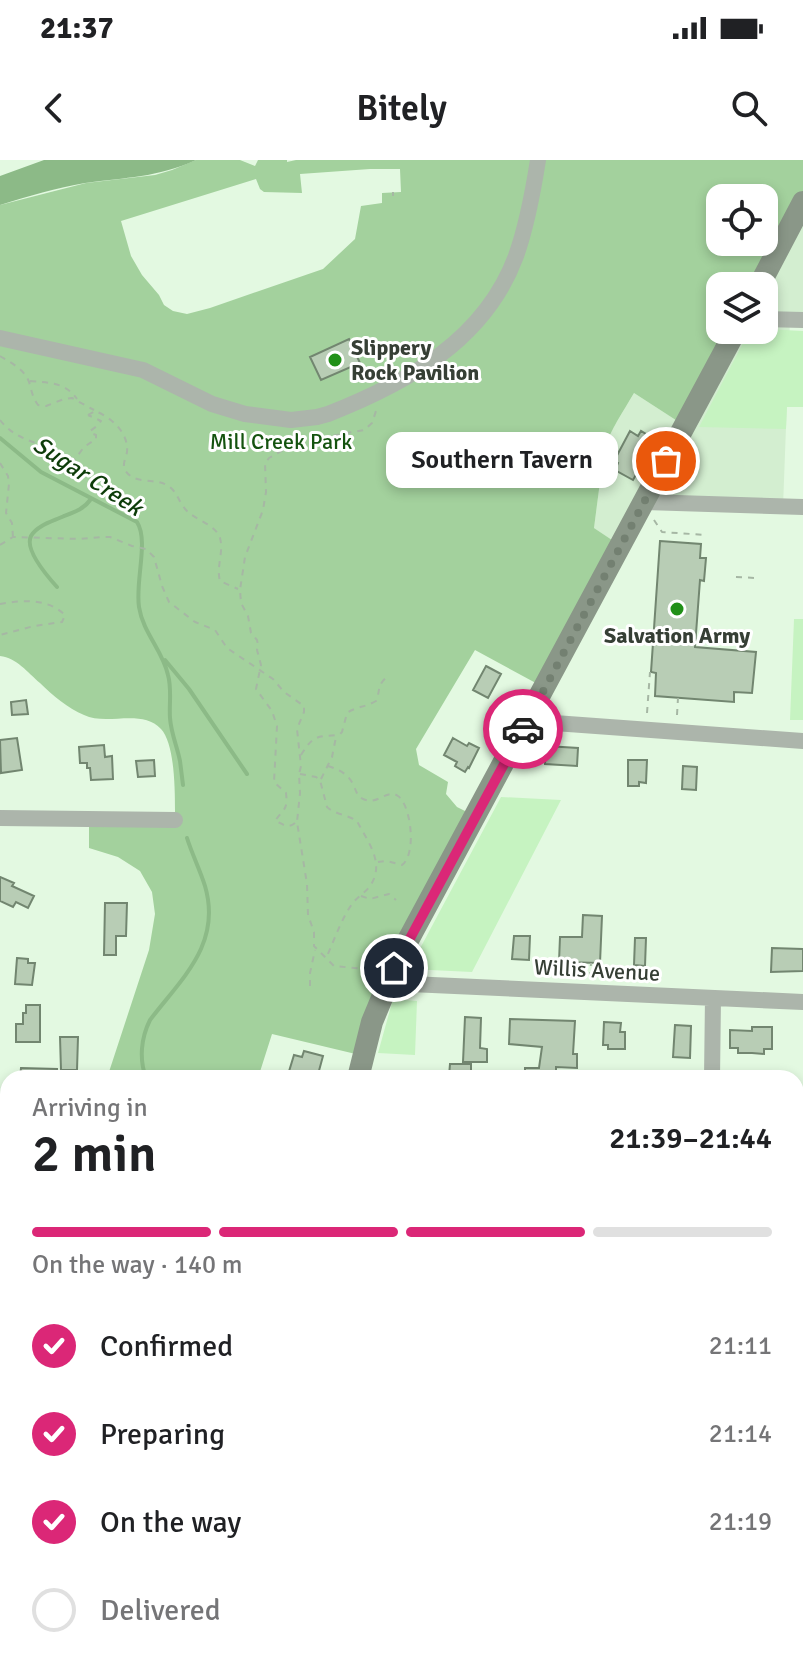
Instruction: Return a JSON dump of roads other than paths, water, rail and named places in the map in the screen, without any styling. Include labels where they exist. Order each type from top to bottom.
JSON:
[{"type":"main road","points":[[766,272],[803,202]]},
{"type":"main road","points":[[360,1070],[382,977],[399,957],[527,721],[648,510],[729,344]]},
{"type":"street","points":[[0,338],[143,370],[212,404],[245,414],[291,420],[322,416],[394,385],[420,369],[444,353],[485,313],[515,257],[526,222],[538,160]]},
{"type":"street","points":[[778,319],[803,320]]},
{"type":"street","points":[[648,510],[803,507]]},
{"type":"street","points":[[527,721],[803,741]]},
{"type":"street","points":[[0,818],[175,820]]},
{"type":"street","name":"Willis Avenue","points":[[382,977],[803,1002]]},
{"type":"street","points":[[712,1070],[713,998]]},
{"type":"waterway","name":"Sugar Creek","points":[[0,438],[41,472],[137,522],[142,540],[139,607],[168,675],[171,724],[183,785]]},
{"type":"waterway","points":[[57,587],[34,556],[31,536],[41,526],[79,510],[91,499]]},
{"type":"waterway","points":[[165,660],[189,689],[247,774]]},
{"type":"waterway","name":"Sugar Creek","points":[[144,1070],[143,1041],[150,1020],[196,959],[208,926],[209,907],[205,886],[187,838]]},
{"type":"place","name":"Slippery Rock Pavilion","points":[[335,360]]},
{"type":"place","name":"Southern Tavern","points":[[666,461]]},
{"type":"place","name":"Salvation Army","points":[[677,609]]},
{"type":"park label","name":"Mill Creek Park","points":[[281,441]]}]
